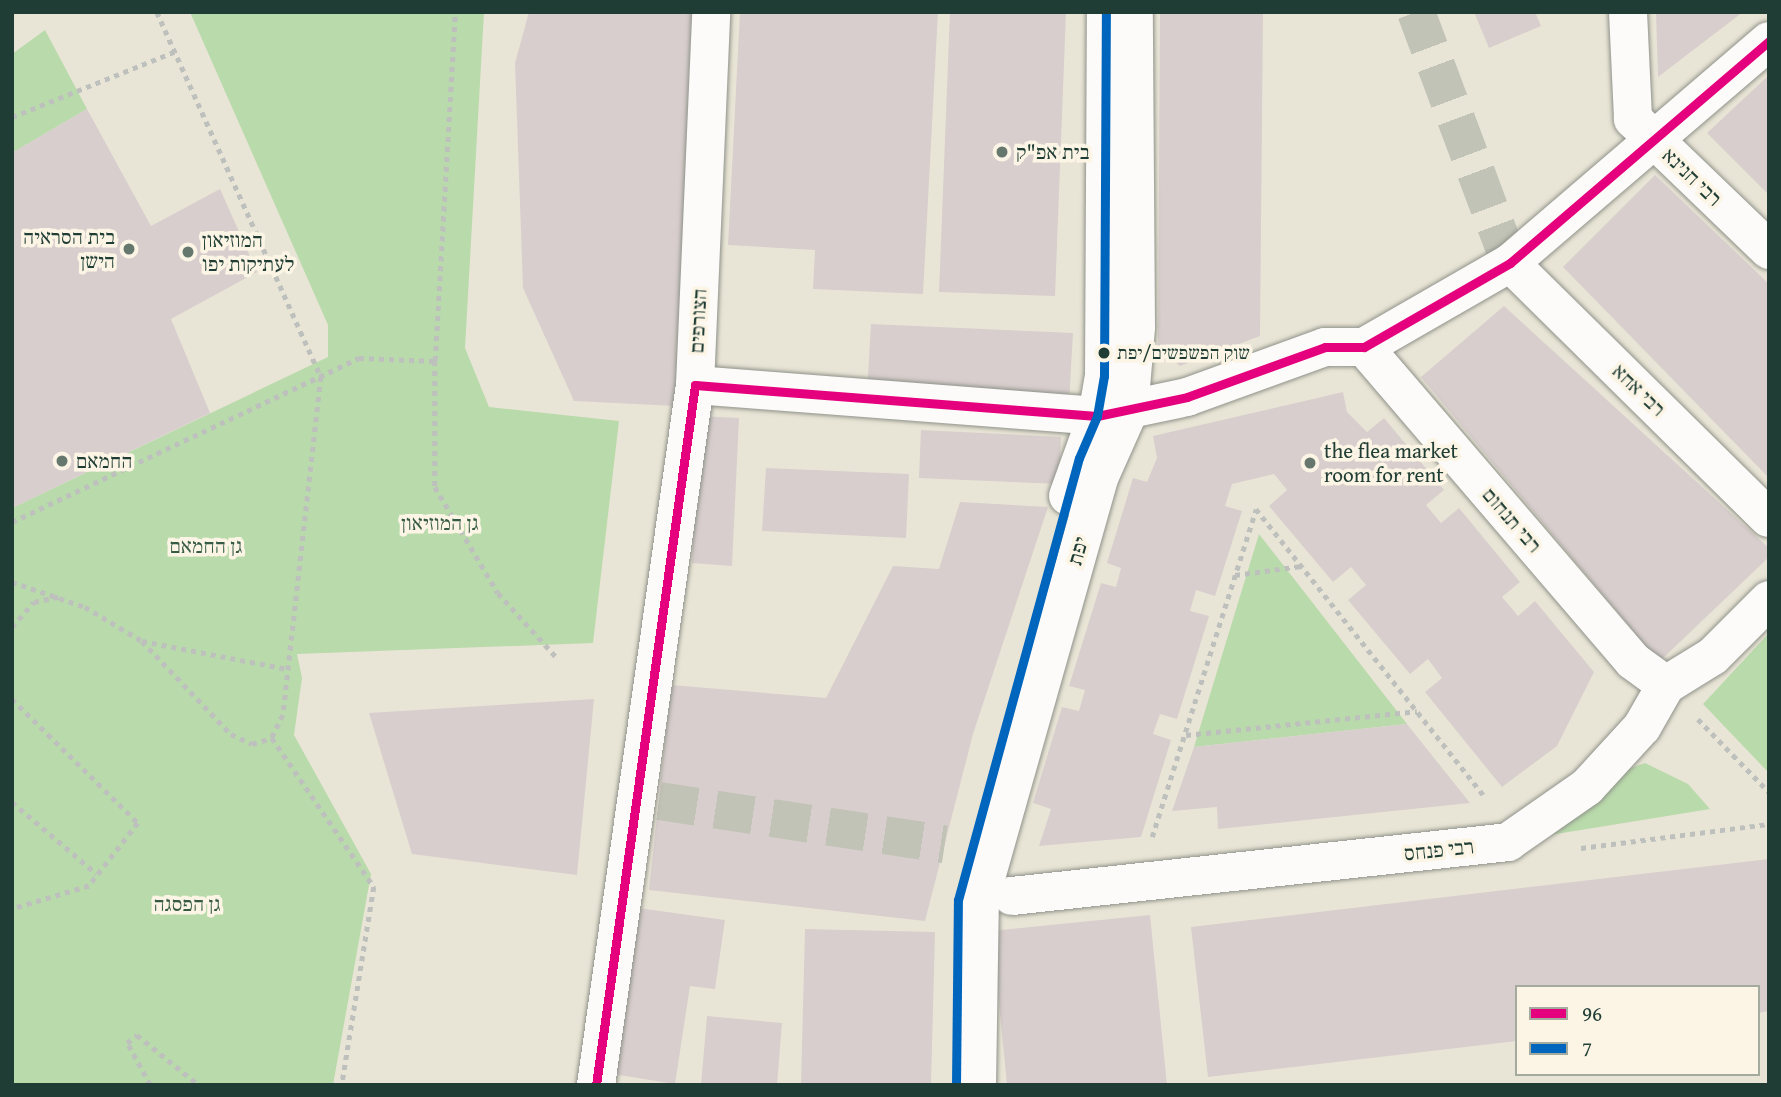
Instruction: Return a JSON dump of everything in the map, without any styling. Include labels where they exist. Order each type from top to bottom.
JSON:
[{"type":"street","name":"הצורפים","points":[[596,1085],[647,800],[695,384],[711,12]]},
{"type":"street","name":"יפת","points":[[956,1085],[958,900],[1079,458],[1113,413],[1106,325],[1106,12]]},
{"type":"street","name":"יפת","points":[[977,1085],[981,899],[1099,478],[1136,327],[1134,12]]},
{"type":"street","name":"רבי חנינא","points":[[1628,12],[1633,119],[1769,250]]},
{"type":"street","points":[[695,384],[1113,413],[1187,397],[1325,347],[1364,347],[1510,263],[1769,41]]},
{"type":"street","name":"רבי אחא","points":[[1510,263],[1769,518]]},
{"type":"street","name":"רבי תנחום","points":[[1364,347],[1633,661],[1666,685]]},
{"type":"street","name":"רבי פנחס","points":[[1012,896],[1136,884],[1516,836],[1587,787],[1642,727],[1666,685],[1713,656],[1769,600]]},
{"type":"path","points":[[142,641],[231,734],[252,744],[272,738],[280,729],[321,377],[157,12]]},
{"type":"path","points":[[455,12],[435,361],[435,487],[498,593],[558,659]]},
{"type":"path","points":[[12,117],[176,51]]},
{"type":"path","points":[[12,522],[359,358],[435,361]]},
{"type":"path","points":[[1136,884],[1186,735],[1256,509],[1516,836]]},
{"type":"path","points":[[1235,575],[1301,566]]},
{"type":"path","points":[[12,582],[58,597],[142,641],[288,669]]},
{"type":"path","points":[[12,627],[34,602],[58,597]]},
{"type":"path","points":[[1666,685],[1769,792]]},
{"type":"path","points":[[12,699],[104,783],[138,823],[89,886],[12,909]]},
{"type":"path","points":[[1186,735],[1417,711]]},
{"type":"path","points":[[272,738],[374,887],[342,1085]]},
{"type":"path","points":[[12,802],[97,874]]},
{"type":"path","points":[[1577,849],[1769,824]]},
{"type":"path","points":[[150,1085],[127,1043],[137,1035],[199,1085]]},
{"type":"green space","points":[[190,12],[484,12],[465,348],[489,407],[619,421],[593,643],[297,654],[302,678],[294,735],[371,874],[333,1085],[12,1085],[12,508],[328,357],[328,325]]},
{"type":"green space","points":[[45,30],[87,109],[12,153],[12,54]]},
{"type":"green space","points":[[1259,534],[1407,724],[1194,747]]},
{"type":"green space","points":[[1769,633],[1769,771],[1767,771],[1703,704]]},
{"type":"green space","points":[[1645,763],[1688,784],[1710,809],[1550,835],[1619,772]]},
{"type":"building","points":[[529,12],[696,12],[675,406],[574,401],[523,288],[515,63]]},
{"type":"building","points":[[740,12],[938,12],[923,294],[813,289],[815,250],[728,245]]},
{"type":"building","name":"בית אפ\"ק","points":[[950,12],[1066,12],[1055,296],[939,292]]},
{"type":"building","points":[[1160,12],[1263,12],[1260,336],[1180,366],[1158,348]]},
{"type":"building","points":[[1474,12],[1535,12],[1541,26],[1489,48]]},
{"type":"building","points":[[1656,12],[1743,12],[1658,77]]},
{"type":"building","points":[[1769,75],[1769,195],[1707,133]]},
{"type":"building","name":"בית הסראיה הישן","points":[[87,109],[151,226],[220,189],[257,272],[171,319],[210,413],[12,508],[12,153]]},
{"type":"building","points":[[1655,175],[1769,284],[1769,478],[1563,267]]},
{"type":"building","points":[[1504,306],[1769,548],[1769,557],[1659,662],[1421,377]]},
{"type":"building","points":[[871,324],[1073,333],[1069,403],[867,393]]},
{"type":"building","points":[[1343,392],[1347,412],[1367,432],[1384,418],[1444,490],[1426,505],[1441,523],[1459,508],[1520,582],[1502,597],[1518,616],[1535,601],[1594,672],[1557,746],[1502,787],[1425,692],[1442,678],[1428,659],[1410,674],[1348,600],[1366,585],[1351,567],[1333,582],[1269,506],[1287,490],[1274,474],[1232,484],[1225,506],[1242,511],[1215,596],[1196,590],[1190,611],[1209,616],[1177,719],[1160,714],[1153,734],[1171,740],[1141,837],[1039,846],[1051,809],[1033,803],[1062,707],[1079,711],[1085,690],[1069,686],[1101,583],[1116,587],[1121,568],[1107,563],[1133,478],[1147,482],[1157,458],[1153,436]]},
{"type":"building","points":[[700,416],[739,418],[732,566],[692,563]]},
{"type":"building","points":[[921,430],[1061,437],[1059,484],[919,478]]},
{"type":"building","points":[[766,468],[909,474],[906,538],[762,531]]},
{"type":"building","points":[[960,502],[1048,507],[973,734],[925,921],[649,890],[671,685],[826,698],[893,566],[939,569]]},
{"type":"building","points":[[594,699],[577,875],[412,854],[369,713]]},
{"type":"building","points":[[1407,724],[1470,803],[1218,829],[1217,807],[1172,811],[1194,747]]},
{"type":"building","points":[[1769,859],[1769,1011],[1760,1013],[1760,985],[1515,985],[1515,1041],[1208,1077],[1191,927]]},
{"type":"building","points":[[638,908],[725,920],[715,989],[690,986],[675,1084],[613,1074]]},
{"type":"building","points":[[1150,915],[1167,1085],[1007,1085],[992,931]]},
{"type":"building","points":[[805,929],[935,932],[931,1085],[801,1085]]},
{"type":"building","points":[[707,1016],[782,1023],[777,1085],[701,1085]]},
{"type":"tunnel","points":[[1416,12],[1510,263]]},
{"type":"tunnel","points":[[659,801],[945,844]]},
{"type":"transit line","name":"7","points":[[956,1085],[958,900],[1079,458],[1097,416],[1104,376],[1106,12]]},
{"type":"transit line","name":"96","points":[[596,1085],[695,385],[1097,416],[1187,397],[1325,347],[1364,347],[1510,263],[1769,41]]},
{"type":"place","name":"בית אפ\"ק","points":[[1002,152]]},
{"type":"place","name":"בית הסראיה הישן","points":[[129,249]]},
{"type":"place","name":"המוזיאון לעתיקות יפו","points":[[188,252]]},
{"type":"place","name":"שוק הפשפשים/יפת","points":[[1104,353]]},
{"type":"place","name":"החמאם","points":[[62,461]]},
{"type":"place","name":"the flea market room for rent","points":[[1310,463]]},
{"type":"park label","name":"גן המוזיאון","points":[[440,523]]},
{"type":"park label","name":"גן החמאם","points":[[206,546]]},
{"type":"park label","name":"גן הפסגה","points":[[187,904]]}]
